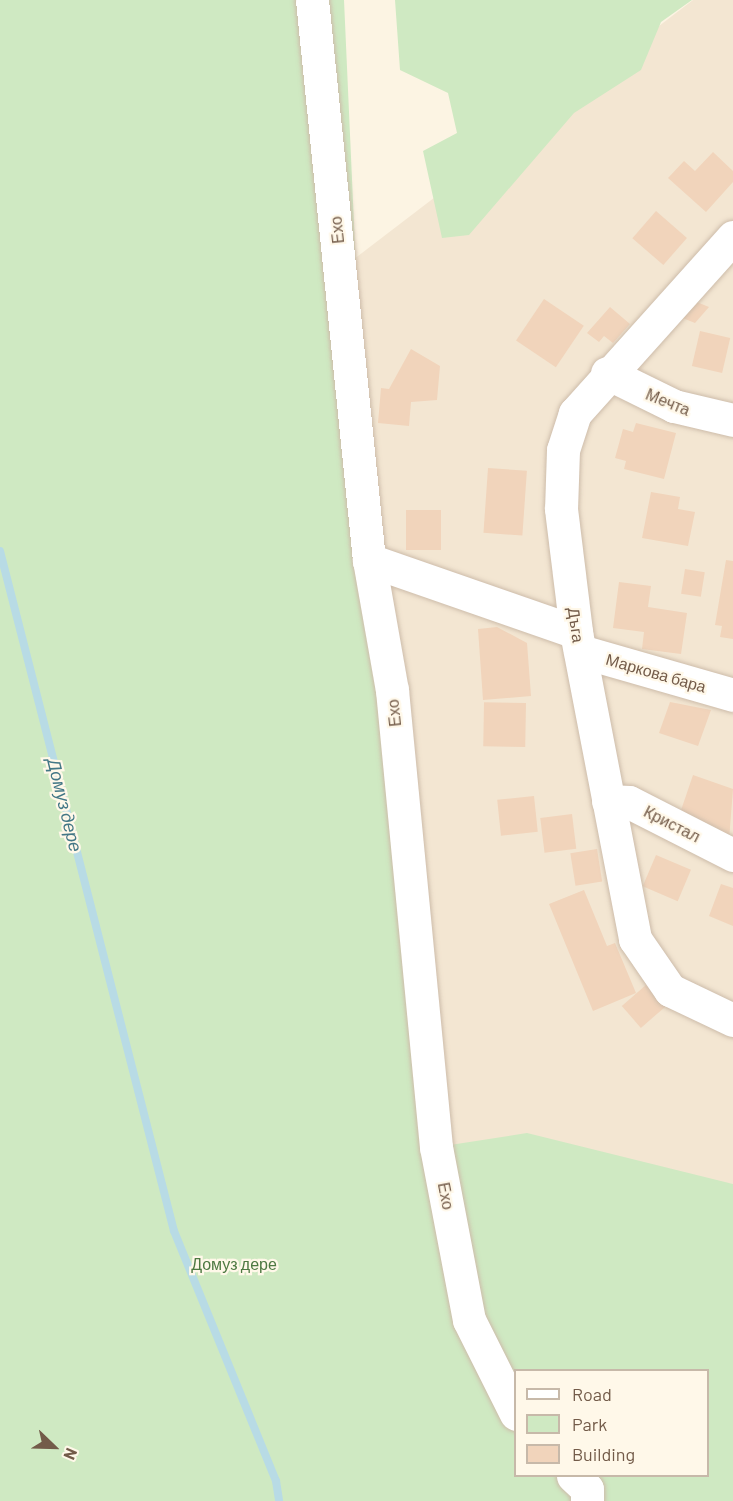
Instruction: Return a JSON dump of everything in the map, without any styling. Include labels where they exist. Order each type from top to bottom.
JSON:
[{"type":"street","name":"Ехо","points":[[312,0],[369,560],[392,690],[436,1147],[469,1320],[514,1410]]},
{"type":"street","name":"Дъга","points":[[733,237],[606,373],[575,413],[563,450],[561,509],[578,642],[628,918],[648,963],[670,990],[733,1020]]},
{"type":"street","name":"Мечта","points":[[606,373],[674,406],[733,420]]},
{"type":"street","name":"Маркова бара","points":[[369,560],[578,642],[733,695]]},
{"type":"street","name":"Кристал","points":[[608,801],[629,802],[733,855]]},
{"type":"street","points":[[574,1477],[587,1490],[587,1501]]},
{"type":"shaded area","points":[[693,0],[733,0],[733,1184],[436,1147],[341,269]]},
{"type":"green space","name":"Домуз дере","points":[[0,0],[344,0],[369,560],[437,1147],[527,1133],[733,1184],[733,1501],[0,1501]]},
{"type":"green space","points":[[395,0],[692,0],[661,22],[641,70],[574,113],[469,235],[442,238],[423,151],[457,133],[448,93],[400,70]]},
{"type":"building","points":[[713,152],[733,171],[733,182],[706,212],[668,178],[684,161],[695,171]]},
{"type":"building","points":[[656,211],[687,238],[663,265],[632,238]]},
{"type":"building","points":[[544,299],[584,326],[556,367],[516,340]]},
{"type":"building","points":[[689,299],[709,307],[695,323],[675,315]]},
{"type":"building","points":[[610,307],[630,324],[613,343],[604,336],[599,342],[587,333]]},
{"type":"building","points":[[700,331],[730,338],[722,373],[692,366]]},
{"type":"building","points":[[411,349],[440,366],[437,400],[411,402],[409,426],[378,423],[381,388],[389,389]]},
{"type":"building","points":[[636,423],[676,433],[664,479],[624,469],[626,461],[615,458],[623,429],[633,432]]},
{"type":"building","points":[[488,468],[527,471],[522,536],[483,533]]},
{"type":"building","points":[[651,492],[680,497],[678,509],[695,512],[688,546],[642,538]]},
{"type":"building","points":[[406,510],[441,510],[441,550],[406,550]]},
{"type":"building","points":[[726,560],[733,561],[733,639],[720,637],[722,626],[715,625]]},
{"type":"building","points":[[685,569],[705,572],[701,597],[681,594]]},
{"type":"building","points":[[619,582],[651,586],[648,607],[687,613],[681,654],[642,649],[644,632],[613,628]]},
{"type":"building","points":[[497,627],[527,643],[531,696],[483,700],[478,629]]},
{"type":"building","points":[[484,702],[526,703],[525,747],[483,746]]},
{"type":"building","points":[[670,702],[711,710],[698,746],[659,733]]},
{"type":"building","points":[[693,775],[733,789],[729,840],[677,822]]},
{"type":"building","points":[[534,796],[538,832],[501,836],[497,800]]},
{"type":"building","points":[[572,814],[576,849],[545,853],[540,818]]},
{"type":"building","points":[[597,849],[602,882],[575,886],[570,853]]},
{"type":"building","points":[[656,855],[691,870],[678,901],[643,886]]},
{"type":"building","points":[[721,884],[733,888],[733,926],[709,916]]},
{"type":"building","points":[[584,890],[607,946],[615,943],[636,993],[593,1011],[549,904]]},
{"type":"building","points":[[646,985],[665,1007],[641,1028],[622,1006]]},
{"type":"waterway","name":"Домуз дере","points":[[0,551],[174,1231],[276,1481],[279,1501]]}]
